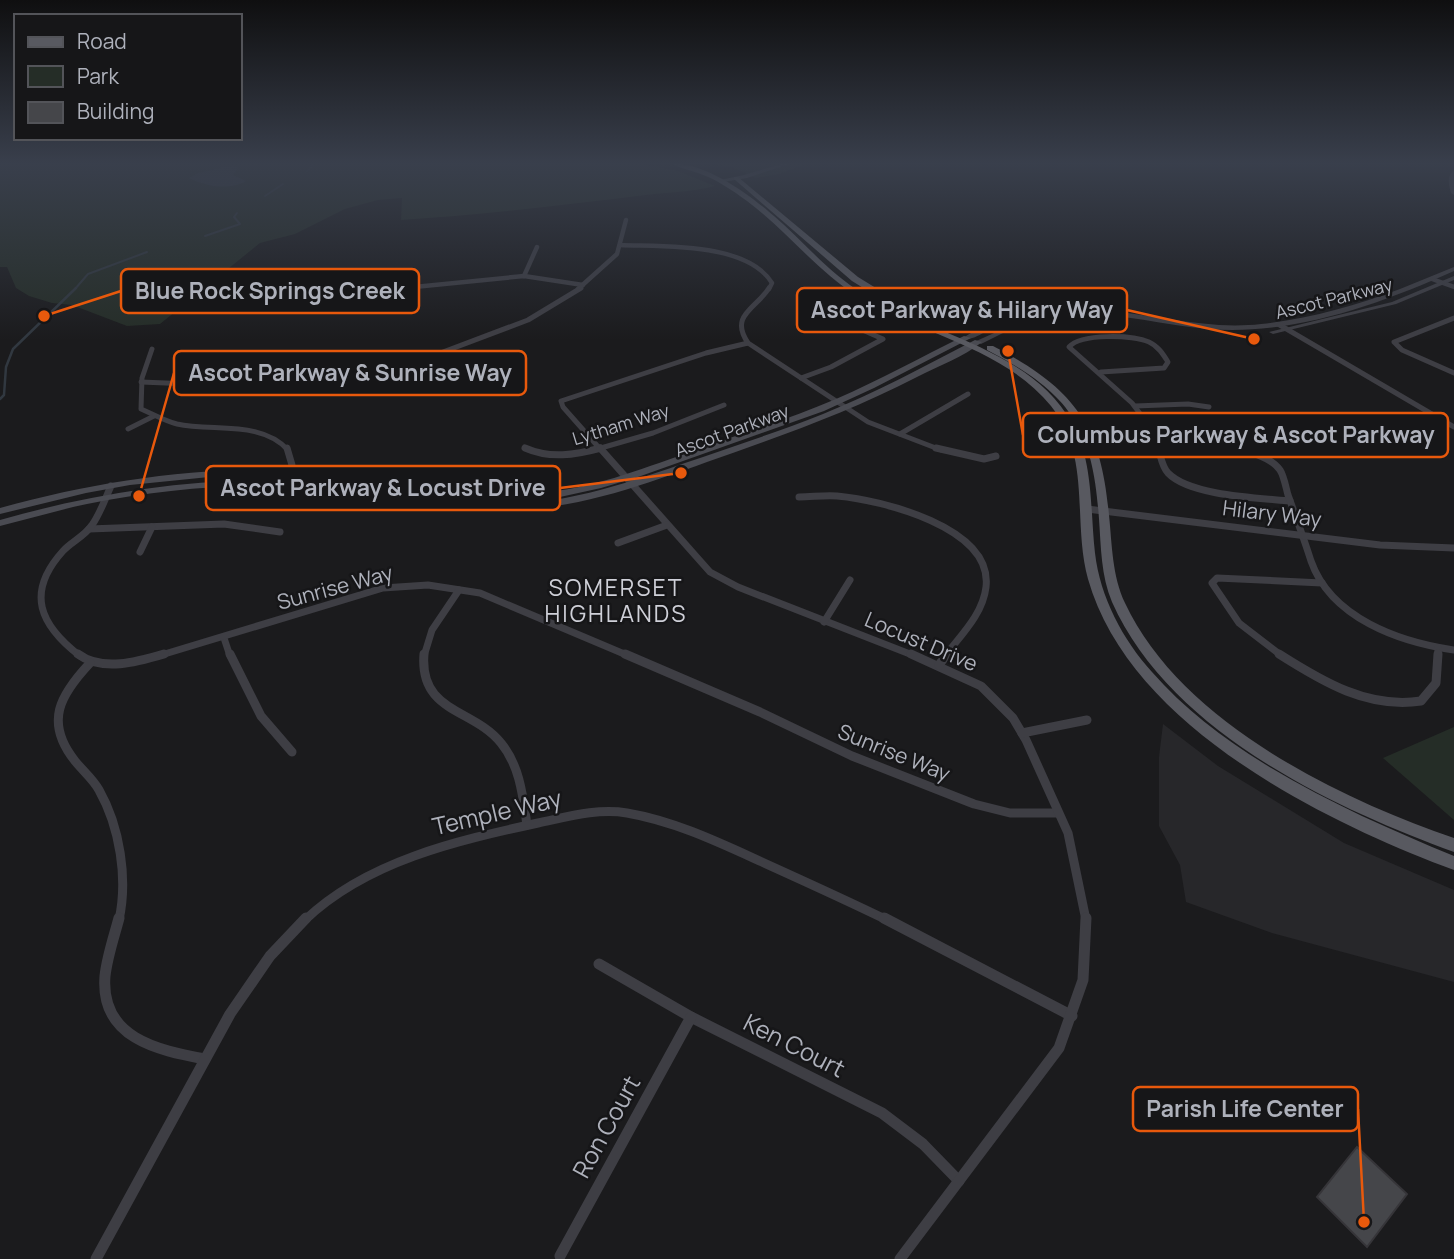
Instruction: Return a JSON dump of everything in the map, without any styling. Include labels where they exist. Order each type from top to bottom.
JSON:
[{"type":"main road","points":[[776,223],[852,289],[1023,366],[1067,401],[1081,417],[1096,453],[1110,572],[1118,601],[1150,657],[1179,687],[1232,732],[1324,790],[1373,814],[1454,845]]},
{"type":"main road","points":[[790,223],[865,286],[1015,371],[1052,402],[1065,417],[1078,443],[1087,509],[1089,551],[1100,604],[1125,649],[1151,679],[1197,722],[1262,771],[1369,829],[1454,863]]},
{"type":"main road","name":"Ascot Parkway","points":[[2,510],[69,493],[283,479],[360,487],[456,505],[496,507],[567,501],[840,405],[968,342]]},
{"type":"main road","name":"Ascot Parkway","points":[[0,523],[109,491]]},
{"type":"street","points":[[141,382],[201,385],[286,380],[359,382],[394,373],[419,360],[483,340],[539,316],[611,262],[620,245],[625,223]]},
{"type":"street","points":[[620,245],[732,255],[759,264],[771,277],[772,284],[764,299],[747,310],[742,319],[741,333],[748,343],[868,422],[961,456],[984,459],[996,456]]},
{"type":"street","points":[[524,276],[537,247]]},
{"type":"street","name":"Ascot Parkway","points":[[968,342],[1015,319],[1073,312],[1114,313],[1215,328],[1278,324],[1376,300],[1454,269]]},
{"type":"street","points":[[369,292],[524,276],[583,285]]},
{"type":"street","name":"Ascot Parkway","points":[[968,342],[1020,324],[1078,317],[1123,320],[1218,334],[1287,330],[1394,303],[1454,278]]},
{"type":"street","points":[[1432,279],[1454,287]]},
{"type":"street","points":[[1454,318],[1394,342],[1402,350],[1454,373]]},
{"type":"street","points":[[801,378],[831,367],[883,340],[863,328],[842,321]]},
{"type":"street","points":[[1278,324],[1454,427]]},
{"type":"street","points":[[1101,372],[1157,369],[1168,362],[1156,346],[1135,338],[1082,339],[1069,347],[1072,354],[1101,372],[1135,406],[1155,439],[1166,472],[1174,479],[1205,489],[1290,501]]},
{"type":"street","name":"Locust Drive","points":[[748,343],[706,353],[561,401],[563,407],[667,525],[702,564],[717,576],[824,622],[940,666],[981,686],[1013,718],[1022,733],[1068,833],[1086,911],[1083,980],[1059,1048],[900,1259]]},
{"type":"street","points":[[152,349],[144,364],[141,409],[177,424],[231,428],[276,438],[288,449],[292,464],[283,479]]},
{"type":"street","points":[[900,434],[968,394]]},
{"type":"street","points":[[1135,406],[1188,404],[1209,407]]},
{"type":"street","name":"Lytham Way","points":[[525,448],[531,454],[544,457],[585,453],[724,405]]},
{"type":"street","points":[[128,429],[153,416]]},
{"type":"street","points":[[1155,439],[1260,455],[1280,470],[1311,563],[1322,583],[1343,605],[1371,624],[1438,648],[1454,650]]},
{"type":"street","points":[[109,491],[89,529],[55,562],[41,588],[42,611],[57,638],[90,663],[60,703],[56,728],[71,755],[98,787],[109,812],[118,846],[124,882],[122,907],[107,968],[106,995],[112,1016],[134,1038],[167,1052],[205,1059]]},
{"type":"street","points":[[799,497],[841,497],[866,502],[944,527],[966,540],[979,557],[987,585],[982,605],[940,666]]},
{"type":"street","name":"Hilary Way","points":[[1087,509],[1402,547],[1454,548]]},
{"type":"street","points":[[89,529],[224,524],[280,532]]},
{"type":"street","points":[[618,543],[667,525]]},
{"type":"street","points":[[141,552],[152,527]]},
{"type":"street","points":[[1322,583],[1227,578],[1217,579],[1212,583],[1234,617],[1269,648],[1315,677],[1379,703],[1412,704],[1427,699],[1435,687],[1440,663],[1438,648]]},
{"type":"street","points":[[824,622],[850,580]]},
{"type":"street","name":"Sunrise Way","points":[[90,663],[134,663],[383,588],[428,586],[459,590],[497,599],[710,690],[852,756],[974,804],[1010,813],[1058,813]]},
{"type":"street","points":[[459,590],[427,636],[422,664],[429,688],[450,709],[469,718],[502,743],[520,776],[527,825]]},
{"type":"street","points":[[224,638],[265,725],[276,741],[292,752]]},
{"type":"street","points":[[1022,733],[1087,720]]},
{"type":"street","name":"Temple Way","points":[[96,1259],[205,1059],[264,964],[312,913],[367,877],[401,860],[448,843],[527,825],[598,813],[623,812],[660,820],[721,844],[942,946],[1072,1016]]},
{"type":"street","name":"Ken Court","points":[[599,964],[691,1017],[882,1113],[923,1144],[959,1181]]},
{"type":"street","name":"Ron Court","points":[[560,1256],[691,1017]]},
{"type":"shaded area","points":[[1163,724],[1218,766],[1344,843],[1454,890],[1454,982],[1272,933],[1186,902],[1180,865],[1159,826],[1159,757]]},
{"type":"green space","points":[[0,223],[317,223],[295,234],[260,243],[160,324],[127,326],[72,305],[52,303],[29,296],[16,288],[7,267],[0,267]]},
{"type":"green space","points":[[1454,727],[1454,820],[1383,758]]},
{"type":"building","points":[[1357,1147],[1407,1194],[1367,1247],[1317,1197]]},
{"type":"waterway","points":[[205,236],[239,223]]},
{"type":"waterway","points":[[75,289],[88,274],[147,252]]},
{"type":"waterway","points":[[0,399],[4,395],[6,367],[13,349],[75,289]]},
{"type":"place","name":"Blue Rock Springs Creek","points":[[44,316]]},
{"type":"place","name":"Ascot Parkway & Hilary Way","points":[[1254,339]]},
{"type":"place","name":"Columbus Parkway & Ascot Parkway","points":[[1008,351]]},
{"type":"place","name":"Ascot Parkway & Locust Drive","points":[[681,473]]},
{"type":"place","name":"Ascot Parkway & Sunrise Way","points":[[139,496]]},
{"type":"place","name":"Parish Life Center","points":[[1364,1222]]},
{"type":"district","name":"SOMERSET HIGHLANDS","points":[[616,601]]}]
